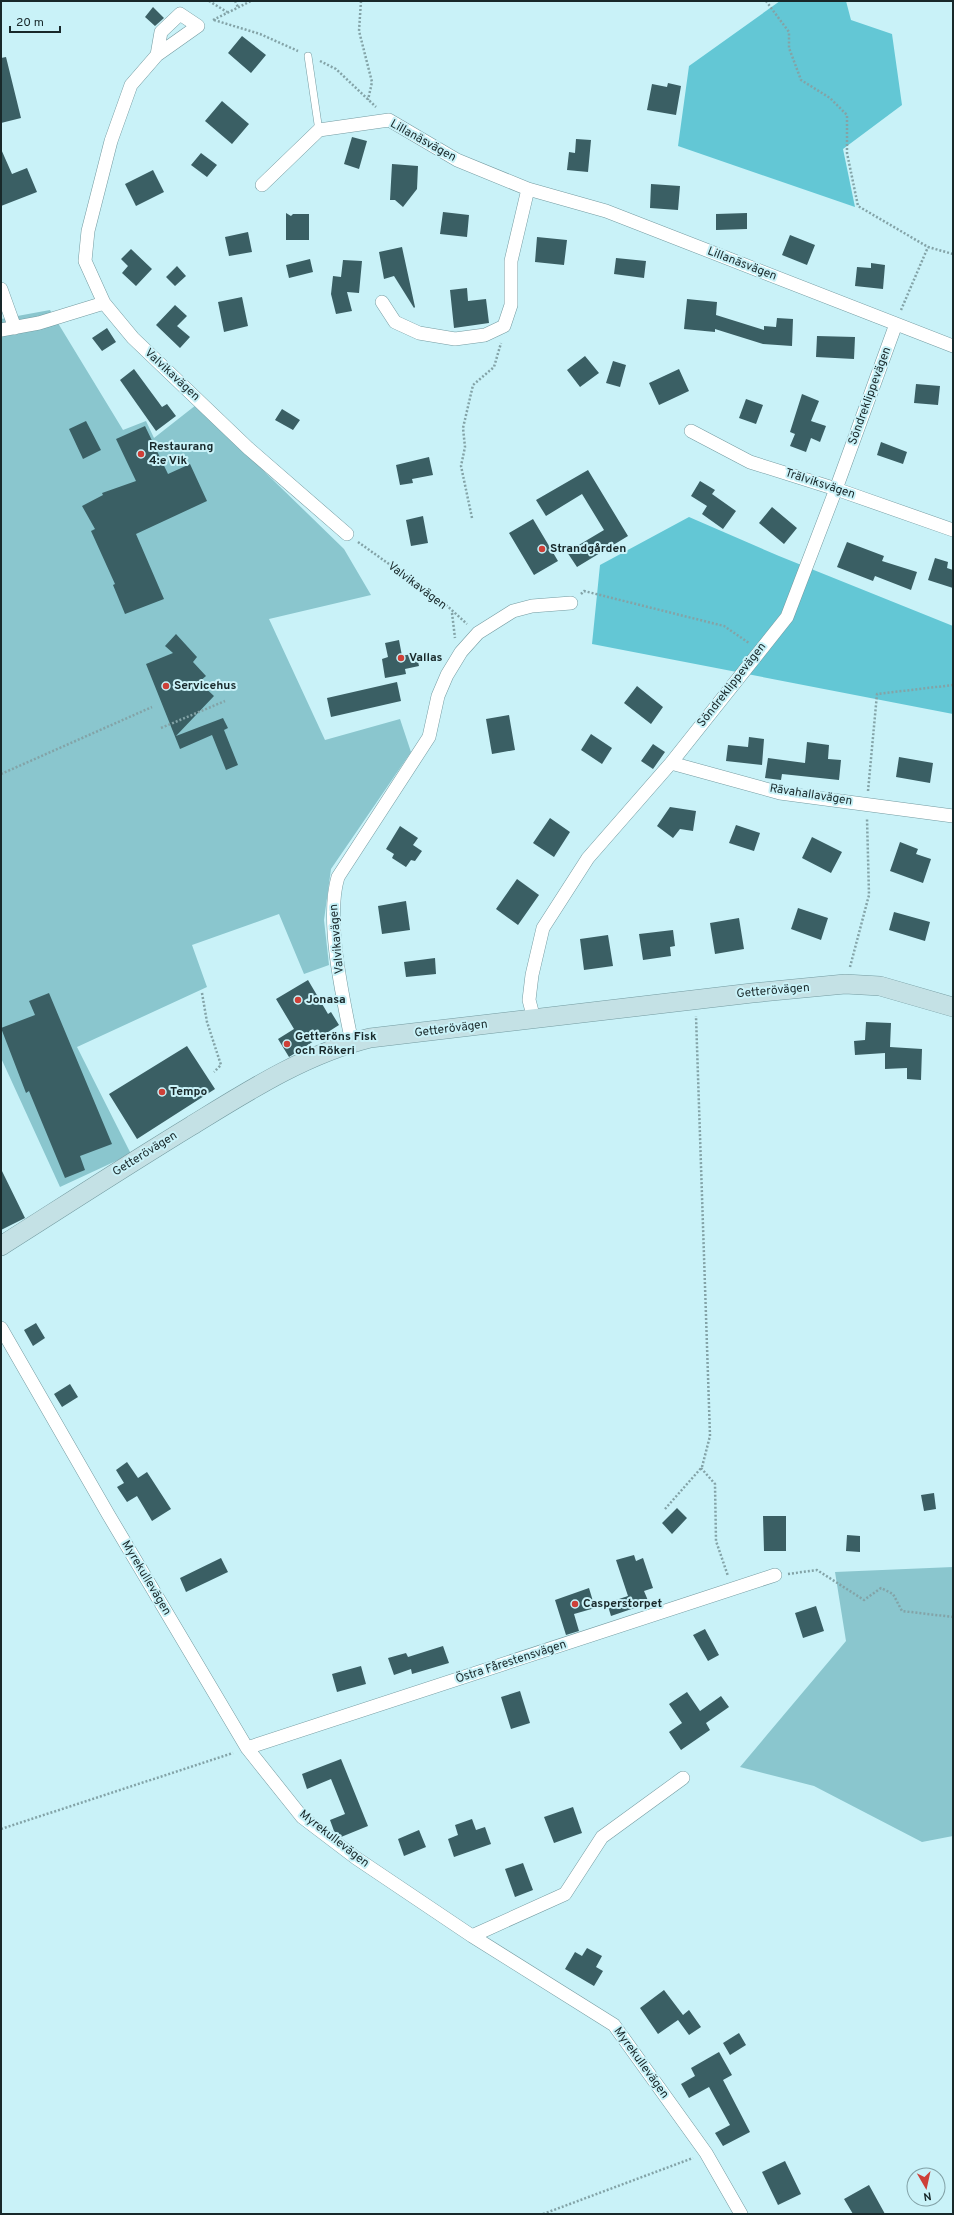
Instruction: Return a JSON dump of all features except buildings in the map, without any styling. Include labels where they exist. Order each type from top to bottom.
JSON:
[{"type":"street","name":"Valvikavägen","points":[[157,54],[161,32],[180,14],[198,26],[157,54],[131,85],[111,141],[88,231],[85,261],[104,303],[133,338],[248,448],[347,534]]},
{"type":"street","name":"Lillanäsvägen","points":[[319,131],[389,120],[457,160],[528,189],[606,211],[953,346]]},
{"type":"street","points":[[262,185],[319,131]]},
{"type":"street","points":[[382,302],[395,322],[419,333],[455,339],[485,335],[502,327],[511,305],[511,261],[528,189]]},
{"type":"street","points":[[1,289],[15,328]]},
{"type":"street","points":[[1,330],[39,323],[104,303]]},
{"type":"street","name":"Söndreklippevägen","points":[[534,1019],[529,1000],[532,976],[543,928],[588,858],[671,763],[786,617],[836,489],[896,324]]},
{"type":"street","name":"Trälviksvägen","points":[[691,431],[750,462],[836,489],[953,530]]},
{"type":"street","name":"Valvikavägen","points":[[352,1043],[333,923],[334,890],[338,877],[429,737],[438,696],[447,675],[461,652],[478,633],[513,611],[532,606],[571,603]]},
{"type":"street","name":"Rävahallavägen","points":[[671,763],[780,793],[953,816]]},
{"type":"street","name":"Getterövägen","points":[[1,1246],[231,1101],[313,1057],[370,1038],[696,999],[845,984],[880,986],[953,1007]]},
{"type":"street","name":"Myrekullevägen","points":[[1,1328],[108,1514],[247,1748],[302,1817],[356,1858],[472,1936],[614,2024],[706,2153],[741,2214]]},
{"type":"street","name":"Östra Fårestensvägen","points":[[247,1748],[775,1575]]},
{"type":"street","points":[[472,1936],[565,1894],[602,1837],[683,1778]]},
{"type":"lane","points":[[308,56],[319,131]]},
{"type":"path","points":[[209,1],[227,12]]},
{"type":"path","points":[[235,1],[238,7]]},
{"type":"path","points":[[198,26],[214,20],[227,12],[252,1]]},
{"type":"path","points":[[361,1],[359,31],[372,82],[368,100]]},
{"type":"path","points":[[766,1],[789,32],[789,48],[801,80],[830,98],[847,115],[847,153],[858,206],[928,247],[953,254]]},
{"type":"path","points":[[896,324],[928,247]]},
{"type":"path","points":[[472,518],[461,466],[465,447],[463,428],[474,385],[494,367],[503,339],[502,327]]},
{"type":"path","name":"Valvikavägen","points":[[347,534],[444,603],[452,613],[478,633]]},
{"type":"path","points":[[571,603],[584,591],[663,610],[724,626],[760,650]]},
{"type":"path","name":"Valvikavägen","points":[[452,613],[457,648],[461,652]]},
{"type":"path","points":[[845,984],[869,895],[867,804],[877,694],[953,685]]},
{"type":"path","points":[[161,728],[225,701]]},
{"type":"path","points":[[1,774],[152,707]]},
{"type":"path","points":[[202,993],[207,1022],[221,1065],[214,1072]]},
{"type":"path","points":[[666,1509],[701,1468],[710,1436],[696,999]]},
{"type":"path","points":[[701,1468],[715,1484],[716,1542],[732,1589]]},
{"type":"path","points":[[775,1575],[816,1570],[864,1600],[882,1588],[893,1594],[902,1611],[953,1617]]},
{"type":"path","points":[[1,1829],[247,1748]]},
{"type":"path","points":[[543,2214],[706,2153]]},
{"type":"shaded area","points":[[780,1],[846,1],[851,20],[892,34],[902,105],[843,149],[855,207],[678,146],[689,66]]},
{"type":"shaded area","points":[[50,310],[123,430],[146,421],[154,438],[196,405],[344,549],[371,595],[269,619],[325,740],[400,719],[411,752],[331,869],[324,920],[329,965],[304,974],[279,914],[192,945],[207,987],[77,1047],[131,1154],[60,1187],[1,1058],[1,319]]},
{"type":"shaded area","points":[[689,517],[779,556],[953,626],[953,714],[592,644],[600,565]]},
{"type":"shaded area","points":[[953,1567],[953,1836],[922,1842],[814,1786],[740,1767],[846,1641],[835,1572]]},
{"type":"place","name":"Restaurang 4:e Vik","points":[[141,454]]},
{"type":"place","name":"Strandgården","points":[[542,549]]},
{"type":"place","name":"Vallas","points":[[401,658]]},
{"type":"place","name":"Servicehus","points":[[166,686]]},
{"type":"place","name":"Jonasa","points":[[298,1000]]},
{"type":"place","name":"Getteröns Fisk och Rökeri","points":[[287,1044]]},
{"type":"place","name":"Tempo","points":[[162,1092]]},
{"type":"place","name":"Casperstorpet","points":[[575,1604]]}]
